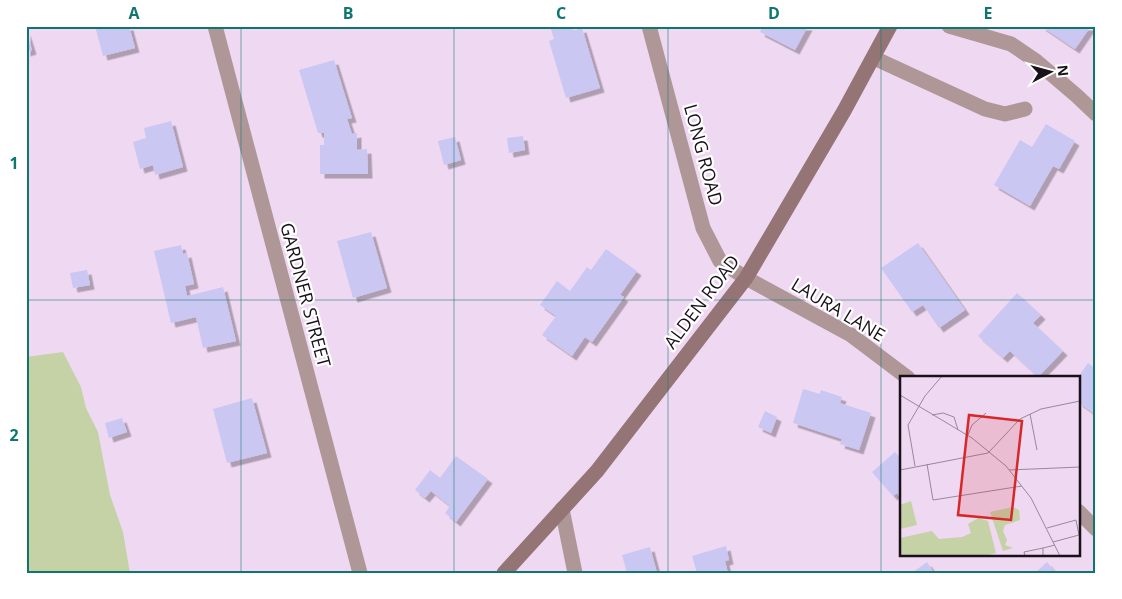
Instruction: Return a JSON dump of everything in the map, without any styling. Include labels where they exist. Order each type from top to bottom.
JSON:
[{"type":"main road","name":"ALDEN ROAD","points":[[504,573],[597,471],[746,278],[874,58],[890,26]]},
{"type":"street","name":"GARDNER STREET","points":[[215,26],[360,573]]},
{"type":"street","name":"LONG ROAD","points":[[649,26],[703,228],[720,260],[746,278]]},
{"type":"street","points":[[949,26],[1011,44],[1036,61],[1096,114]]},
{"type":"street","points":[[874,58],[985,109],[1005,114],[1025,109]]},
{"type":"street","name":"LAURA LANE","points":[[746,278],[851,335],[905,376]]},
{"type":"street","points":[[562,509],[575,573]]},
{"type":"street","points":[[1080,513],[1096,529]]},
{"type":"green space","points":[[63,352],[81,387],[86,408],[98,432],[110,495],[123,532],[130,573],[26,573],[26,357]]},
{"type":"building","points":[[95,26],[129,26],[135,48],[103,56]]},
{"type":"building","points":[[550,26],[572,26],[573,31],[582,28],[600,88],[566,98],[549,41],[554,39]]},
{"type":"building","points":[[763,26],[808,26],[795,50],[760,32]]},
{"type":"building","points":[[1041,26],[1091,26],[1075,49]]},
{"type":"building","points":[[26,31],[32,50],[26,52]]},
{"type":"building","points":[[334,60],[352,118],[347,119],[352,134],[357,133],[357,150],[367,149],[368,174],[320,174],[320,145],[324,145],[324,133],[318,133],[299,70]]},
{"type":"building","points":[[171,121],[183,167],[155,175],[153,165],[140,169],[133,142],[146,138],[144,128]]},
{"type":"building","points":[[1046,124],[1075,141],[1059,169],[1053,166],[1030,206],[994,185],[1020,140],[1032,147]]},
{"type":"building","points":[[523,136],[525,150],[509,153],[507,138]]},
{"type":"building","points":[[455,137],[461,160],[444,165],[438,141]]},
{"type":"building","points":[[371,232],[387,288],[353,298],[337,241]]},
{"type":"building","points":[[918,243],[965,310],[939,328],[923,305],[912,312],[881,268]]},
{"type":"building","points":[[181,245],[183,254],[187,253],[194,284],[185,286],[187,296],[223,287],[236,341],[203,348],[196,317],[171,323],[154,251]]},
{"type":"building","points":[[606,249],[637,271],[620,295],[624,297],[592,342],[585,337],[572,356],[542,335],[556,316],[540,305],[557,281],[570,291],[587,267],[591,270]]},
{"type":"building","points":[[87,270],[90,285],[73,288],[70,273]]},
{"type":"building","points":[[1017,293],[1041,315],[1033,323],[1063,351],[1037,376],[1010,351],[1003,358],[978,336]]},
{"type":"building","points":[[1088,363],[1096,369],[1096,415],[1080,403],[1079,376]]},
{"type":"building","points":[[803,389],[820,394],[821,390],[842,397],[840,403],[871,413],[859,450],[840,444],[842,439],[793,423]]},
{"type":"building","points":[[252,398],[267,453],[227,463],[213,409]]},
{"type":"building","points":[[765,411],[777,417],[771,433],[758,427]]},
{"type":"building","points":[[122,418],[127,432],[109,438],[105,423]]},
{"type":"building","points":[[895,452],[900,457],[900,497],[897,493],[893,496],[872,472]]},
{"type":"building","points":[[456,456],[488,479],[456,522],[445,513],[450,506],[431,491],[425,498],[415,490],[430,470],[440,478]]},
{"type":"building","points":[[726,546],[729,560],[725,561],[728,573],[697,573],[692,556]]},
{"type":"building","points":[[650,547],[657,573],[627,573],[622,555]]},
{"type":"building","points":[[927,562],[934,573],[912,573]]},
{"type":"building","points":[[1047,562],[1056,573],[1035,573]]}]
